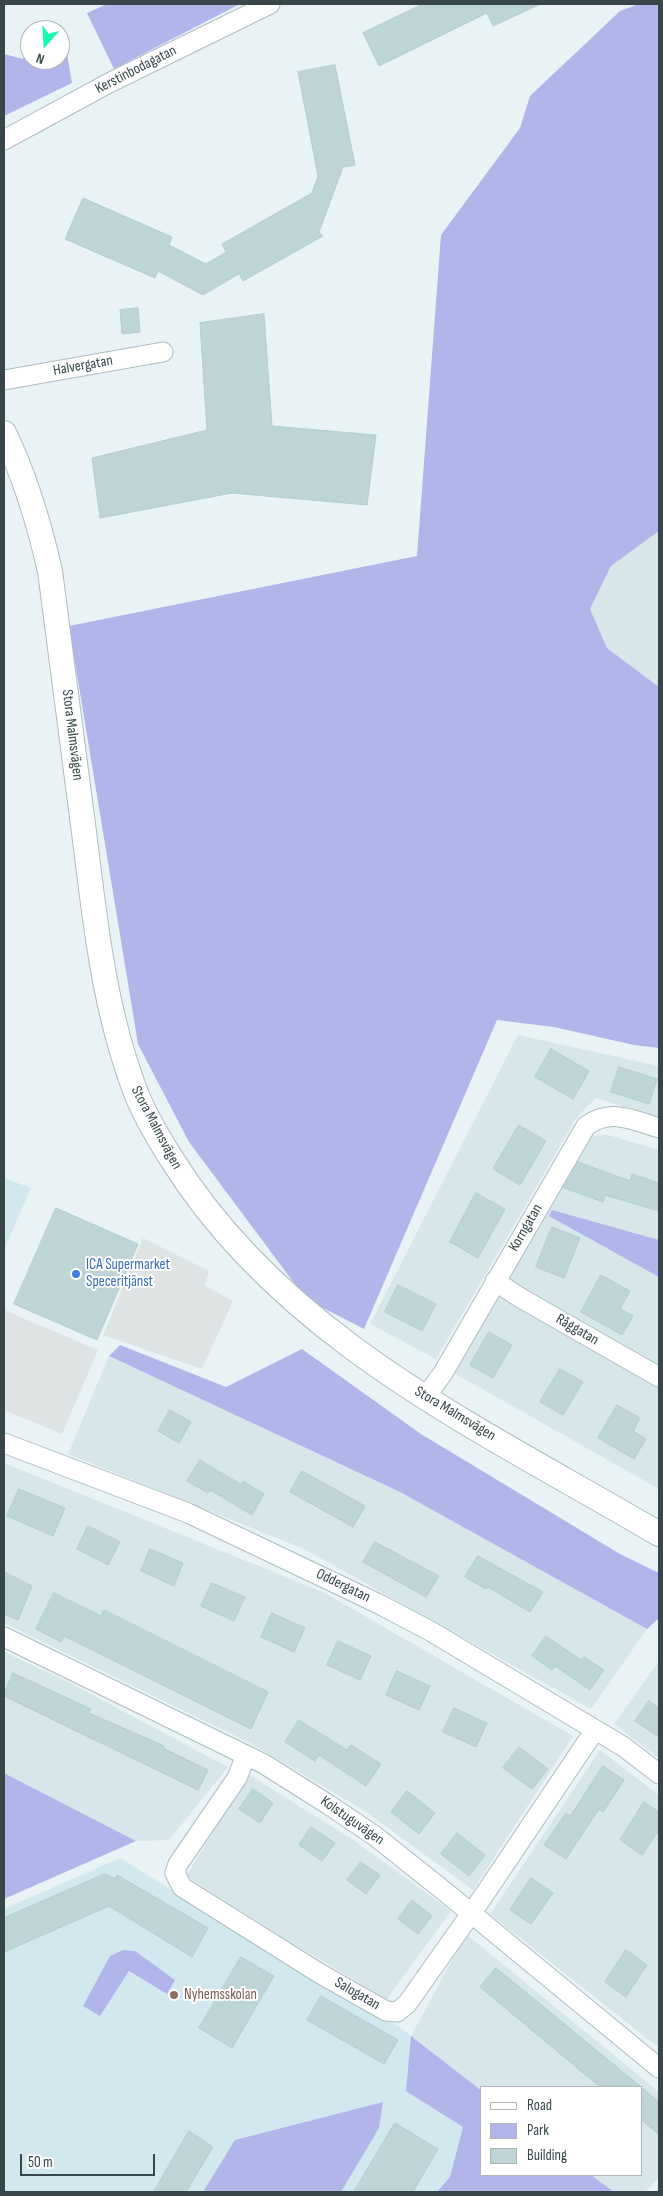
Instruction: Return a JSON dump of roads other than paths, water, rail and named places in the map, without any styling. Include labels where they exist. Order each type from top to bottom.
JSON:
[{"type":"street","name":"Kerstinbodagatan","points":[[4,140],[109,83],[270,4]]},
{"type":"street","name":"Halvergatan","points":[[4,380],[163,352]]},
{"type":"street","name":"Stora Malmsvägen","points":[[4,433],[24,476],[40,528],[50,571],[104,985],[132,1084],[158,1137],[198,1200],[246,1255],[332,1333],[368,1361],[456,1416],[659,1534]]},
{"type":"street","name":"Korngatan","points":[[426,1396],[443,1373],[586,1126],[597,1118],[608,1115],[659,1128]]},
{"type":"street","name":"Råggatan","points":[[496,1281],[519,1297],[659,1377]]},
{"type":"street","name":"Oddergatan","points":[[4,1443],[188,1513],[347,1588],[432,1632],[624,1746],[659,1774]]},
{"type":"street","name":"Kolstuguvägen","points":[[4,1637],[246,1755],[321,1799],[368,1831],[659,2068]]},
{"type":"street","name":"Salogatan","points":[[246,1755],[237,1778],[178,1864],[175,1873],[182,1887],[386,2011],[397,2012],[407,2004],[596,1730]]},
{"type":"place","name":"ICA Supermarket Speceritjänst","points":[[76,1274]]},
{"type":"place","name":"Nyhemsskolan","points":[[174,1995]]}]
